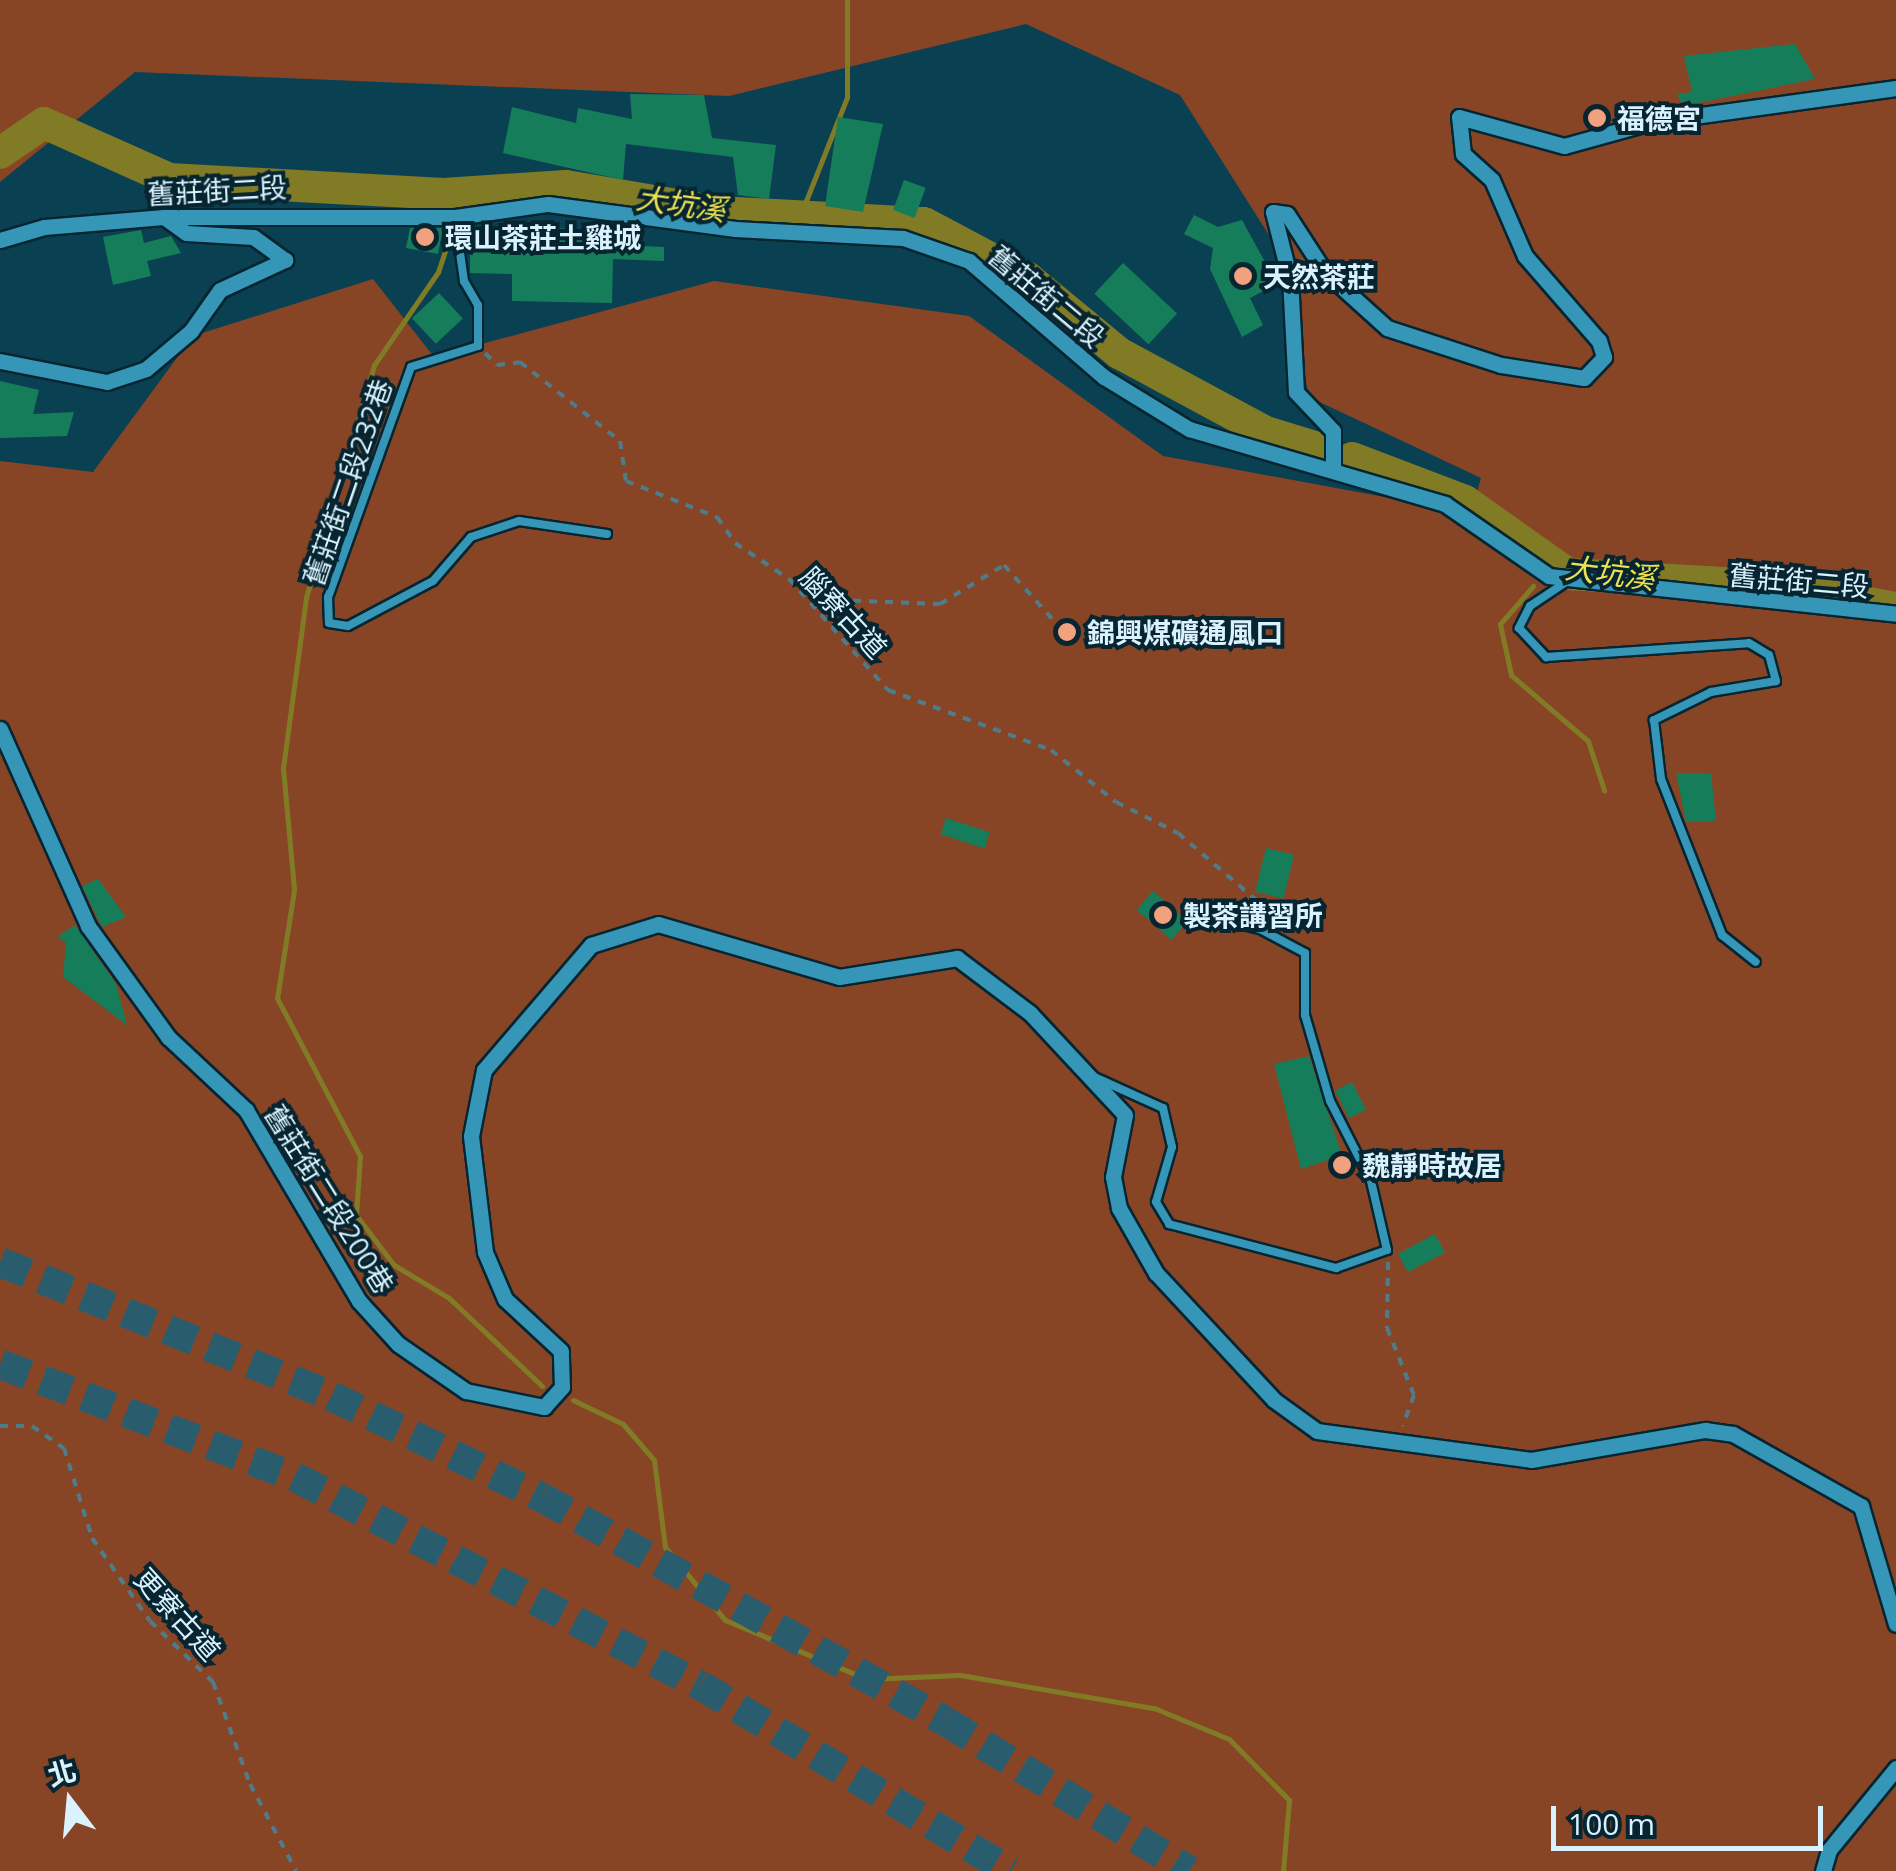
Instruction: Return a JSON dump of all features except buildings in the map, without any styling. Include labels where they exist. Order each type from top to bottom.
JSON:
[{"type":"street","points":[[1332,468],[1333,431],[1296,392],[1290,280],[1272,212],[1288,214],[1324,271],[1409,340],[1584,378],[1604,357],[1598,341],[1525,256],[1492,180],[1463,154],[1454,132],[1459,117],[1564,146],[1670,119],[1896,88]]},
{"type":"street","name":"舊莊街二段","points":[[0,240],[44,227],[164,217],[450,217],[548,204],[734,229],[903,238],[969,262],[1104,377],[1189,429],[1445,504],[1532,568],[1569,580],[1896,614]]},
{"type":"street","points":[[0,361],[108,382],[146,368],[191,331],[220,290],[285,260],[253,238],[186,233],[164,217]]},
{"type":"street","name":"舊莊街二段200巷","points":[[0,728],[88,926],[168,1036],[246,1110],[360,1301],[398,1344],[466,1392],[509,1406],[544,1408],[564,1370],[544,1331],[506,1299],[485,1252],[471,1136],[484,1070],[591,946],[658,924],[839,977],[957,958],[1030,1014],[1088,1075]]},
{"type":"street","points":[[1088,1075],[1125,1115],[1113,1177],[1119,1208],[1156,1273],[1274,1400],[1317,1431],[1530,1460],[1705,1430],[1733,1434],[1861,1506],[1896,1624]]},
{"type":"street","points":[[1823,1871],[1828,1850],[1896,1768]]},
{"type":"lane","points":[[450,217],[464,281],[478,304],[478,346]]},
{"type":"lane","name":"舊莊街二段232巷","points":[[478,346],[411,368],[328,596],[329,623],[348,626],[433,581],[471,536],[519,521],[607,534]]},
{"type":"lane","points":[[1569,580],[1530,606],[1518,628],[1546,657],[1749,642],[1769,655],[1776,681],[1711,692],[1654,720],[1662,778],[1722,936],[1756,962]]},
{"type":"lane","points":[[1088,1075],[1120,1081],[1163,1108],[1172,1147],[1156,1202],[1169,1224],[1336,1268],[1382,1252],[1370,1182],[1330,1101],[1305,1015],[1305,953],[1260,929],[1202,915]]},
{"type":"path","name":"腦寮古道","points":[[478,346],[497,365],[520,362],[620,442],[626,481],[717,517],[735,544],[817,609],[888,690],[1051,750],[1116,802],[1178,833],[1290,928],[1305,953]]},
{"type":"path","points":[[817,609],[837,600],[940,604],[1004,565],[1063,631]]},
{"type":"path","points":[[1382,1252],[1395,1273],[1386,1328],[1414,1396],[1402,1441]]},
{"type":"path","name":"更寮古道","points":[[0,1426],[32,1426],[64,1448],[92,1538],[150,1621],[213,1682],[250,1784],[296,1871]]},
{"type":"shaded area","points":[[0,0],[1896,0],[1896,1871],[0,1871],[0,461],[93,472],[193,336],[373,279],[434,357],[714,281],[969,316],[1163,456],[1471,513],[1481,478],[1309,397],[1281,254],[1180,95],[1026,24],[729,96],[135,72],[0,182]]},
{"type":"waterway","points":[[800,216],[847,97],[847,0]]},
{"type":"waterway","name":"大坑溪","points":[[0,153],[44,123],[169,179],[444,194],[566,186],[718,212],[924,223],[1028,278],[1119,353],[1266,432],[1321,449]]},
{"type":"waterway","name":"大坑溪","points":[[444,194],[445,200]]},
{"type":"waterway","points":[[451,233],[438,272],[374,365],[306,598],[283,768],[294,890],[277,998],[360,1156],[356,1215],[394,1265],[449,1298],[542,1386]]},
{"type":"waterway","name":"大坑溪","points":[[1352,458],[1465,501],[1568,574],[1775,586],[1896,608]]},
{"type":"waterway","points":[[1533,586],[1500,624],[1511,675],[1588,741],[1604,790]]},
{"type":"waterway","points":[[573,1400],[623,1424],[654,1460],[665,1547],[725,1620],[867,1679],[960,1675],[1154,1708],[1229,1739],[1289,1800],[1283,1871]]},
{"type":"tunnel","points":[[0,1262],[331,1396],[541,1497],[945,1721],[1190,1871]]},
{"type":"tunnel","points":[[0,1364],[295,1477],[700,1685],[1010,1871]]},
{"type":"place","name":"福德宮","points":[[1597,118]]},
{"type":"place","name":"環山茶莊土雞城","points":[[425,237]]},
{"type":"place","name":"天然茶莊","points":[[1243,276]]},
{"type":"place","name":"錦興煤礦通風口","points":[[1067,632]]},
{"type":"place","name":"製茶講習所","points":[[1163,915]]},
{"type":"place","name":"魏靜時故居","points":[[1342,1165]]}]
